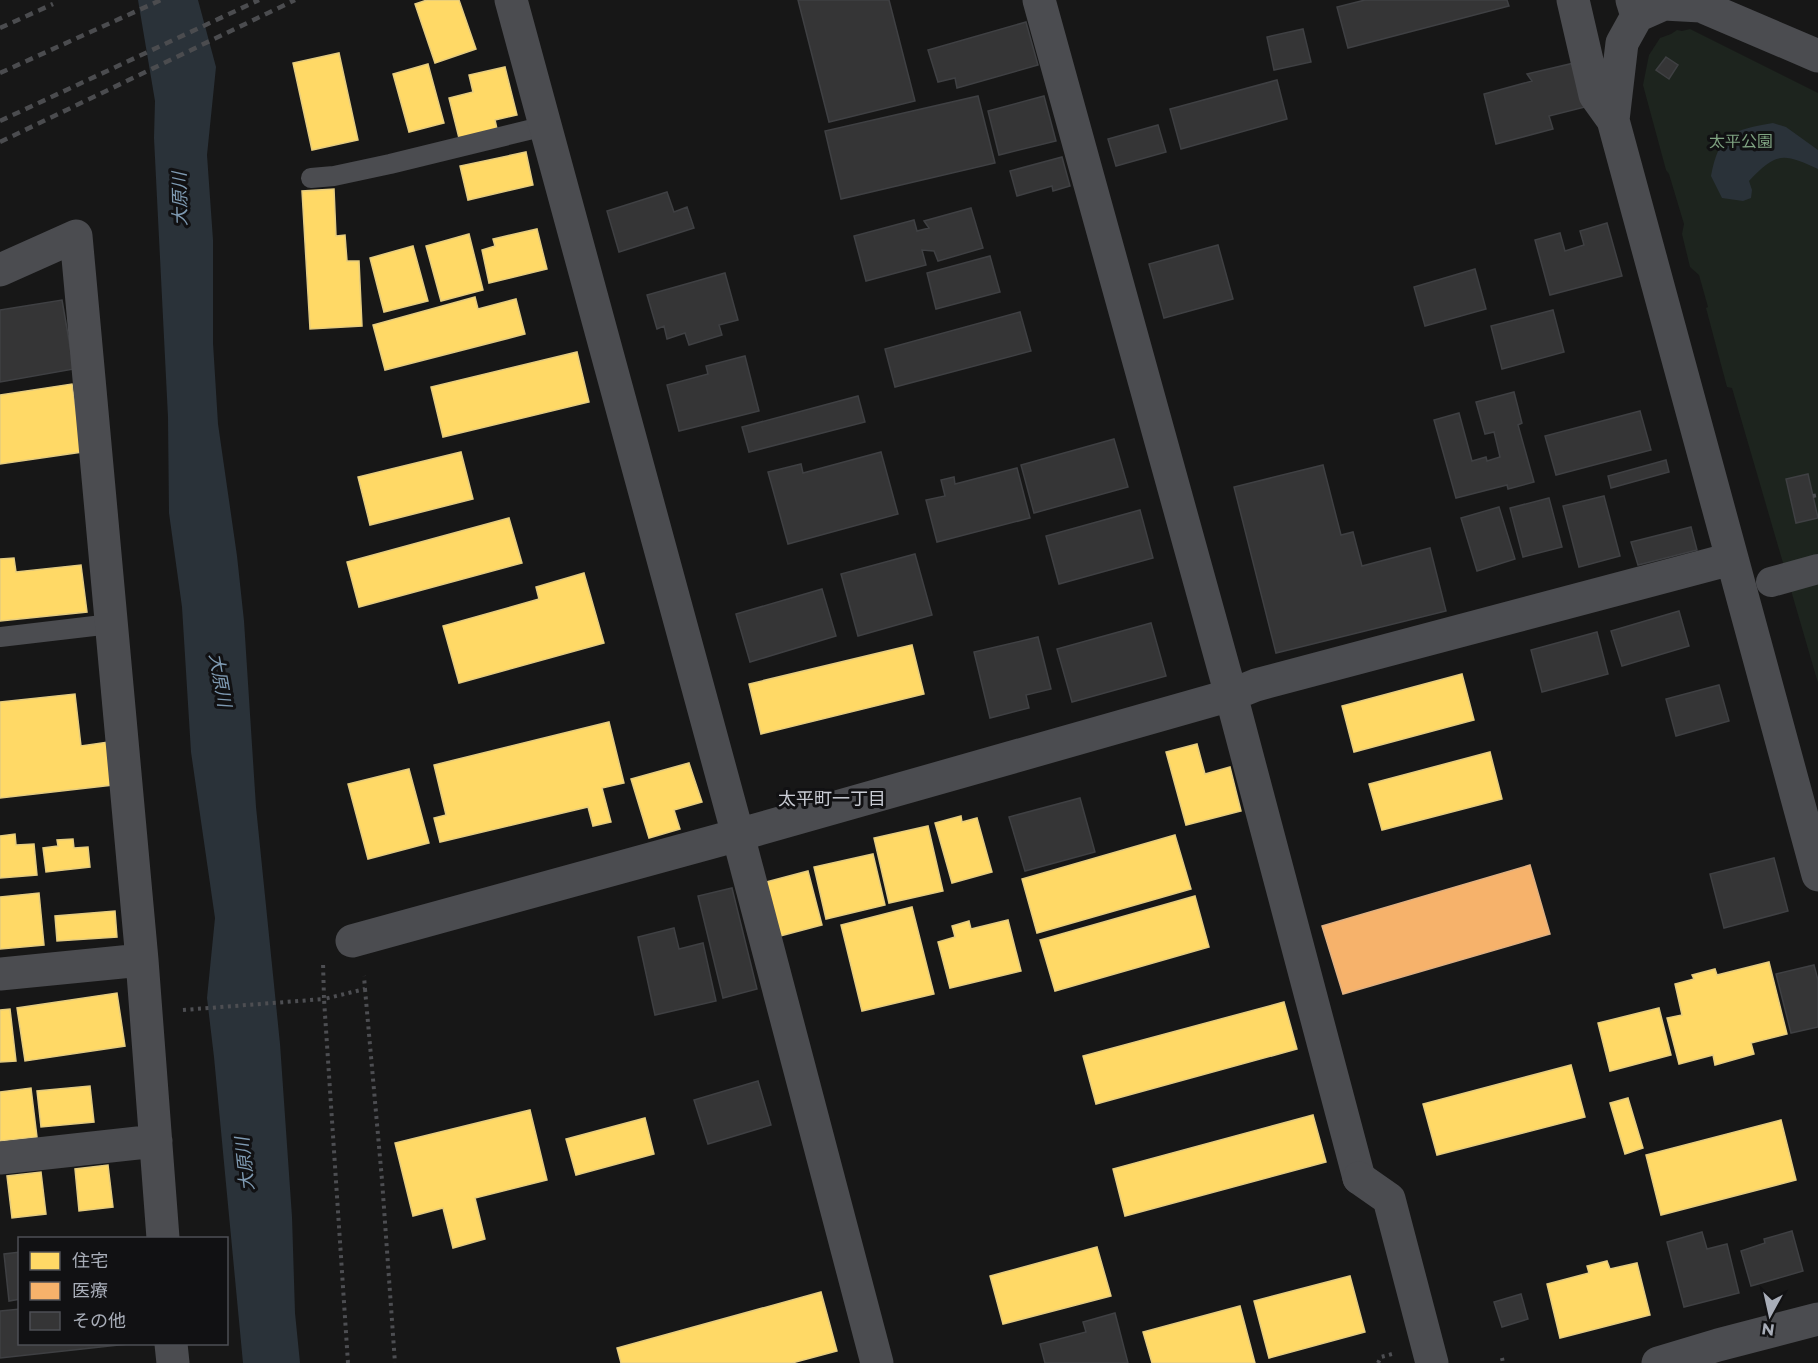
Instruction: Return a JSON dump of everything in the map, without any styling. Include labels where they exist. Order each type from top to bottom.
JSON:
[{"type":"street","points":[[511,0],[738,835],[877,1363]]},
{"type":"street","points":[[1040,0],[1231,695],[1359,1178],[1389,1198],[1432,1363]]},
{"type":"street","points":[[1573,0],[1595,95],[1613,120],[1818,875]]},
{"type":"street","points":[[1613,120],[1622,43],[1634,8],[1693,3],[1818,56]]},
{"type":"street","points":[[0,270],[76,236],[142,960],[163,1237]]},
{"type":"street","points":[[357,955],[738,835],[1231,695],[1256,685],[1731,558]]},
{"type":"street","points":[[1771,582],[1818,569]]},
{"type":"street","points":[[0,974],[142,960]]},
{"type":"street","points":[[0,1158],[156,1141]]},
{"type":"street","points":[[1658,1363],[1818,1319]]},
{"type":"street","points":[[171,1345],[173,1363]]},
{"type":"lane","points":[[311,178],[334,176],[390,164],[545,126]]},
{"type":"lane","points":[[0,637],[111,624]]},
{"type":"path","points":[[348,1363],[322,944],[357,955],[364,989],[382,1180],[395,1363]]},
{"type":"path","points":[[145,1013],[324,999],[364,989]]},
{"type":"path","points":[[1378,1363],[1381,1357]]},
{"type":"green space","name":"太平公園","points":[[1690,29],[1818,93],[1818,683],[1732,388],[1727,387],[1699,275],[1690,267],[1682,234],[1684,224],[1666,170],[1643,85],[1649,55],[1660,38],[1677,30]]},
{"type":"water","name":"大原川","points":[[138,0],[198,0],[216,67],[207,155],[213,240],[213,343],[218,424],[244,621],[256,807],[280,1044],[292,1217],[295,1313],[300,1363],[243,1363],[207,998],[215,918],[191,752],[182,607],[169,513],[168,417],[154,138],[155,101]]},
{"type":"water","points":[[1773,123],[1786,127],[1818,150],[1818,169],[1788,158],[1773,160],[1749,181],[1752,190],[1751,198],[1743,201],[1722,198],[1711,176],[1718,151],[1724,142],[1730,136],[1748,128]]},
{"type":"building: 住宅","points":[[427,0],[459,0],[476,49],[435,63],[415,4]]},
{"type":"building: 住宅","points":[[339,53],[358,140],[312,150],[293,63]]},
{"type":"building: 住宅","points":[[428,64],[444,123],[409,132],[393,74]]},
{"type":"building: 住宅","points":[[505,67],[517,115],[495,120],[497,129],[459,138],[449,98],[473,92],[469,75]]},
{"type":"building: 住宅","points":[[526,152],[533,185],[468,200],[460,166]]},
{"type":"building: 住宅","points":[[334,189],[336,236],[345,235],[347,261],[359,261],[362,326],[310,329],[302,191]]},
{"type":"building: 住宅","points":[[537,229],[547,269],[489,283],[482,250],[495,246],[493,239]]},
{"type":"building: 住宅","points":[[469,234],[483,290],[441,301],[426,246]]},
{"type":"building: 住宅","points":[[413,246],[428,301],[384,312],[370,258]]},
{"type":"building: 住宅","points":[[475,297],[478,309],[516,299],[525,334],[385,370],[373,325]]},
{"type":"building: 住宅","points":[[577,352],[589,402],[443,437],[431,387]]},
{"type":"building: 住宅","points":[[72,384],[82,452],[0,464],[0,395]]},
{"type":"building: 住宅","points":[[461,452],[473,499],[370,525],[358,477]]},
{"type":"building: 住宅","points":[[509,518],[522,563],[359,607],[347,562]]},
{"type":"building: 住宅","points":[[14,558],[16,572],[81,565],[87,612],[0,621],[0,559]]},
{"type":"building: 住宅","points":[[584,573],[604,643],[459,683],[443,626],[539,599],[536,587]]},
{"type":"building: 住宅","points":[[912,645],[924,694],[761,734],[749,684]]},
{"type":"building: 住宅","points":[[1462,674],[1474,720],[1354,752],[1342,706]]},
{"type":"building: 住宅","points":[[75,694],[81,746],[108,742],[113,785],[0,798],[0,702]]},
{"type":"building: 住宅","points":[[609,722],[624,783],[602,788],[611,822],[593,826],[588,807],[440,842],[434,818],[446,815],[434,765]]},
{"type":"building: 住宅","points":[[1197,744],[1205,774],[1230,767],[1241,811],[1186,825],[1166,752]]},
{"type":"building: 住宅","points":[[1490,752],[1502,799],[1382,830],[1369,784]]},
{"type":"building: 住宅","points":[[689,763],[702,802],[674,810],[680,829],[649,838],[631,779]]},
{"type":"building: 住宅","points":[[409,769],[429,843],[368,859],[348,784]]},
{"type":"building: 住宅","points":[[961,816],[962,822],[977,818],[992,872],[952,883],[935,823]]},
{"type":"building: 住宅","points":[[928,826],[943,891],[889,903],[874,838]]},
{"type":"building: 住宅","points":[[15,834],[16,845],[34,844],[37,875],[0,878],[0,836]]},
{"type":"building: 住宅","points":[[1175,835],[1191,889],[1037,933],[1022,879]]},
{"type":"building: 住宅","points":[[73,839],[74,848],[88,847],[90,867],[46,872],[43,848],[58,846],[57,840]]},
{"type":"building: 住宅","points":[[873,854],[885,905],[826,919],[814,867]]},
{"type":"building: 住宅","points":[[808,871],[822,925],[780,936],[766,882]]},
{"type":"building: 住宅","points":[[39,893],[44,945],[0,949],[0,897]]},
{"type":"building: 住宅","points":[[1195,896],[1209,947],[1055,991],[1040,940]]},
{"type":"building: 住宅","points":[[912,907],[934,994],[862,1011],[841,925]]},
{"type":"building: 住宅","points":[[115,911],[117,937],[57,941],[55,916]]},
{"type":"building: 住宅","points":[[1008,920],[1021,971],[950,988],[938,942],[955,937],[952,926],[969,921],[971,929]]},
{"type":"building: 住宅","points":[[1769,962],[1787,1034],[1751,1043],[1754,1054],[1715,1065],[1713,1055],[1679,1064],[1667,1018],[1682,1015],[1675,984],[1694,979],[1692,975],[1715,969],[1717,975]]},
{"type":"building: 住宅","points":[[117,993],[125,1046],[25,1061],[17,1008]]},
{"type":"building: 住宅","points":[[1284,1002],[1297,1049],[1096,1104],[1083,1056]]},
{"type":"building: 住宅","points":[[1659,1008],[1671,1055],[1610,1071],[1598,1023]]},
{"type":"building: 住宅","points":[[10,1009],[16,1061],[0,1062],[0,1010]]},
{"type":"building: 住宅","points":[[1571,1065],[1585,1117],[1437,1155],[1423,1104]]},
{"type":"building: 住宅","points":[[90,1086],[94,1122],[41,1127],[37,1091]]},
{"type":"building: 住宅","points":[[31,1088],[37,1137],[0,1141],[0,1092]]},
{"type":"building: 住宅","points":[[1628,1098],[1643,1148],[1625,1154],[1610,1103]]},
{"type":"building: 住宅","points":[[530,1110],[547,1180],[475,1198],[485,1239],[453,1248],[443,1208],[413,1216],[395,1143]]},
{"type":"building: 住宅","points":[[1313,1115],[1326,1162],[1125,1216],[1113,1169]]},
{"type":"building: 住宅","points":[[645,1118],[654,1154],[576,1175],[566,1139]]},
{"type":"building: 住宅","points":[[1781,1120],[1796,1180],[1661,1215],[1646,1155]]},
{"type":"building: 住宅","points":[[108,1165],[113,1207],[79,1211],[75,1169]]},
{"type":"building: 住宅","points":[[41,1172],[46,1214],[12,1218],[7,1176]]},
{"type":"building: 住宅","points":[[1097,1247],[1111,1296],[1003,1324],[990,1276]]},
{"type":"building: 住宅","points":[[1607,1261],[1610,1269],[1637,1263],[1650,1315],[1560,1338],[1547,1284],[1589,1273],[1587,1266]]},
{"type":"building: 住宅","points":[[1350,1276],[1365,1332],[1269,1358],[1254,1301]]},
{"type":"building: 住宅","points":[[821,1292],[837,1351],[792,1363],[621,1363],[617,1348]]},
{"type":"building: 住宅","points":[[1240,1306],[1255,1363],[1152,1363],[1143,1332]]},
{"type":"building: 医療","points":[[1530,865],[1550,934],[1343,994],[1322,926]]},
{"type":"building: その他","points":[[798,0],[889,0],[915,101],[829,122]]},
{"type":"building: その他","points":[[1365,0],[1507,0],[1509,6],[1348,48],[1337,7]]},
{"type":"building: その他","points":[[1026,22],[1038,65],[957,88],[955,78],[938,82],[928,50]]},
{"type":"building: その他","points":[[1303,29],[1311,62],[1274,70],[1267,37]]},
{"type":"building: その他","points":[[1666,57],[1678,65],[1669,79],[1656,70]]},
{"type":"building: その他","points":[[1574,63],[1585,107],[1549,116],[1553,129],[1496,144],[1484,94],[1532,81],[1527,74]]},
{"type":"building: その他","points":[[1277,80],[1287,119],[1181,149],[1170,109]]},
{"type":"building: その他","points":[[978,96],[995,163],[841,199],[825,131]]},
{"type":"building: その他","points":[[1044,96],[1056,141],[999,155],[988,111]]},
{"type":"building: その他","points":[[1158,125],[1166,152],[1116,166],[1108,139]]},
{"type":"building: その他","points":[[1062,157],[1070,186],[1053,191],[1052,186],[1017,196],[1010,171]]},
{"type":"building: その他","points":[[667,192],[674,212],[687,207],[694,228],[619,252],[607,211]]},
{"type":"building: その他","points":[[971,208],[983,248],[938,261],[934,251],[922,250],[926,265],[866,281],[854,236],[914,220],[917,231],[929,228],[924,221]]},
{"type":"building: その他","points":[[1607,223],[1622,276],[1550,295],[1535,240],[1560,233],[1565,251],[1584,245],[1580,231]]},
{"type":"building: その他","points":[[1218,245],[1233,299],[1164,318],[1149,264]]},
{"type":"building: その他","points":[[990,256],[1000,292],[936,309],[927,273]]},
{"type":"building: その他","points":[[1475,269],[1486,309],[1425,326],[1414,287]]},
{"type":"building: その他","points":[[725,273],[738,320],[719,325],[722,335],[689,345],[685,333],[667,339],[664,326],[657,329],[647,295]]},
{"type":"building: その他","points":[[62,300],[74,369],[0,382],[0,310]]},
{"type":"building: その他","points":[[1553,310],[1564,352],[1502,369],[1491,326]]},
{"type":"building: その他","points":[[1020,312],[1031,351],[895,387],[885,349]]},
{"type":"building: その他","points":[[745,356],[759,411],[679,431],[667,385],[708,374],[706,366]]},
{"type":"building: その他","points":[[1514,392],[1522,423],[1518,425],[1534,482],[1508,489],[1507,485],[1456,498],[1434,420],[1459,413],[1472,461],[1486,457],[1487,461],[1500,457],[1494,432],[1485,434],[1476,402]]},
{"type":"building: その他","points":[[858,396],[865,422],[749,452],[742,427]]},
{"type":"building: その他","points":[[1640,411],[1651,450],[1556,475],[1545,436]]},
{"type":"building: その他","points":[[1114,439],[1128,487],[1034,513],[1021,465]]},
{"type":"building: その他","points":[[881,452],[898,514],[788,544],[768,472],[801,464],[803,473]]},
{"type":"building: その他","points":[[1666,460],[1669,472],[1611,488],[1608,476]]},
{"type":"building: その他","points":[[1323,465],[1341,535],[1353,532],[1362,566],[1430,548],[1446,611],[1276,653],[1234,487]]},
{"type":"building: その他","points":[[1017,468],[1030,518],[937,542],[926,500],[945,496],[941,480],[954,477],[955,484]]},
{"type":"building: その他","points":[[1808,474],[1818,518],[1796,523],[1786,479]]},
{"type":"building: その他","points":[[1604,496],[1620,556],[1579,567],[1563,506]]},
{"type":"building: その他","points":[[1549,498],[1562,547],[1523,557],[1510,508]]},
{"type":"building: その他","points":[[1499,507],[1515,559],[1477,571],[1461,518]]},
{"type":"building: その他","points":[[1140,510],[1153,558],[1059,584],[1046,536]]},
{"type":"building: その他","points":[[1691,527],[1697,550],[1638,565],[1631,542]]},
{"type":"building: その他","points":[[915,554],[932,615],[858,636],[841,574]]},
{"type":"building: その他","points":[[822,589],[836,636],[750,662],[736,614]]},
{"type":"building: その他","points":[[1679,611],[1689,646],[1622,666],[1611,631]]},
{"type":"building: その他","points":[[1151,623],[1166,676],[1072,702],[1057,649]]},
{"type":"building: その他","points":[[1597,632],[1608,674],[1542,692],[1531,650]]},
{"type":"building: その他","points":[[1038,637],[1051,689],[1026,695],[1029,708],[990,718],[974,652]]},
{"type":"building: その他","points":[[1719,685],[1729,721],[1676,736],[1666,699]]},
{"type":"building: その他","points":[[1080,798],[1095,852],[1025,871],[1009,817]]},
{"type":"building: その他","points":[[1774,858],[1788,911],[1724,928],[1710,874]]},
{"type":"building: その他","points":[[732,888],[757,989],[723,998],[698,896]]},
{"type":"building: その他","points":[[674,928],[679,949],[703,943],[716,1001],[655,1015],[638,937]]},
{"type":"building: その他","points":[[1814,965],[1818,980],[1818,1027],[1791,1033],[1776,974]]},
{"type":"building: その他","points":[[758,1081],[771,1125],[708,1144],[694,1100]]},
{"type":"building: その他","points":[[1792,1231],[1803,1271],[1751,1286],[1741,1251],[1765,1243],[1764,1239]]},
{"type":"building: その他","points":[[1702,1232],[1707,1249],[1727,1244],[1739,1293],[1684,1307],[1667,1242]]},
{"type":"building: その他","points":[[18,1252],[18,1299],[9,1301],[4,1254]]},
{"type":"building: その他","points":[[1521,1294],[1528,1319],[1502,1327],[1494,1302]]},
{"type":"building: その他","points":[[18,1309],[18,1345],[119,1345],[0,1358],[0,1311]]},
{"type":"building: その他","points":[[1115,1313],[1128,1363],[1045,1363],[1040,1344],[1086,1332],[1083,1322]]},
{"type":"railway","points":[[0,73],[161,0]]},
{"type":"railway","points":[[0,121],[259,0]]},
{"type":"railway","points":[[0,142],[295,0]]},
{"type":"railway","points":[[0,28],[53,4]]},
{"type":"district","name":"太平町一丁目","points":[[832,799]]}]
